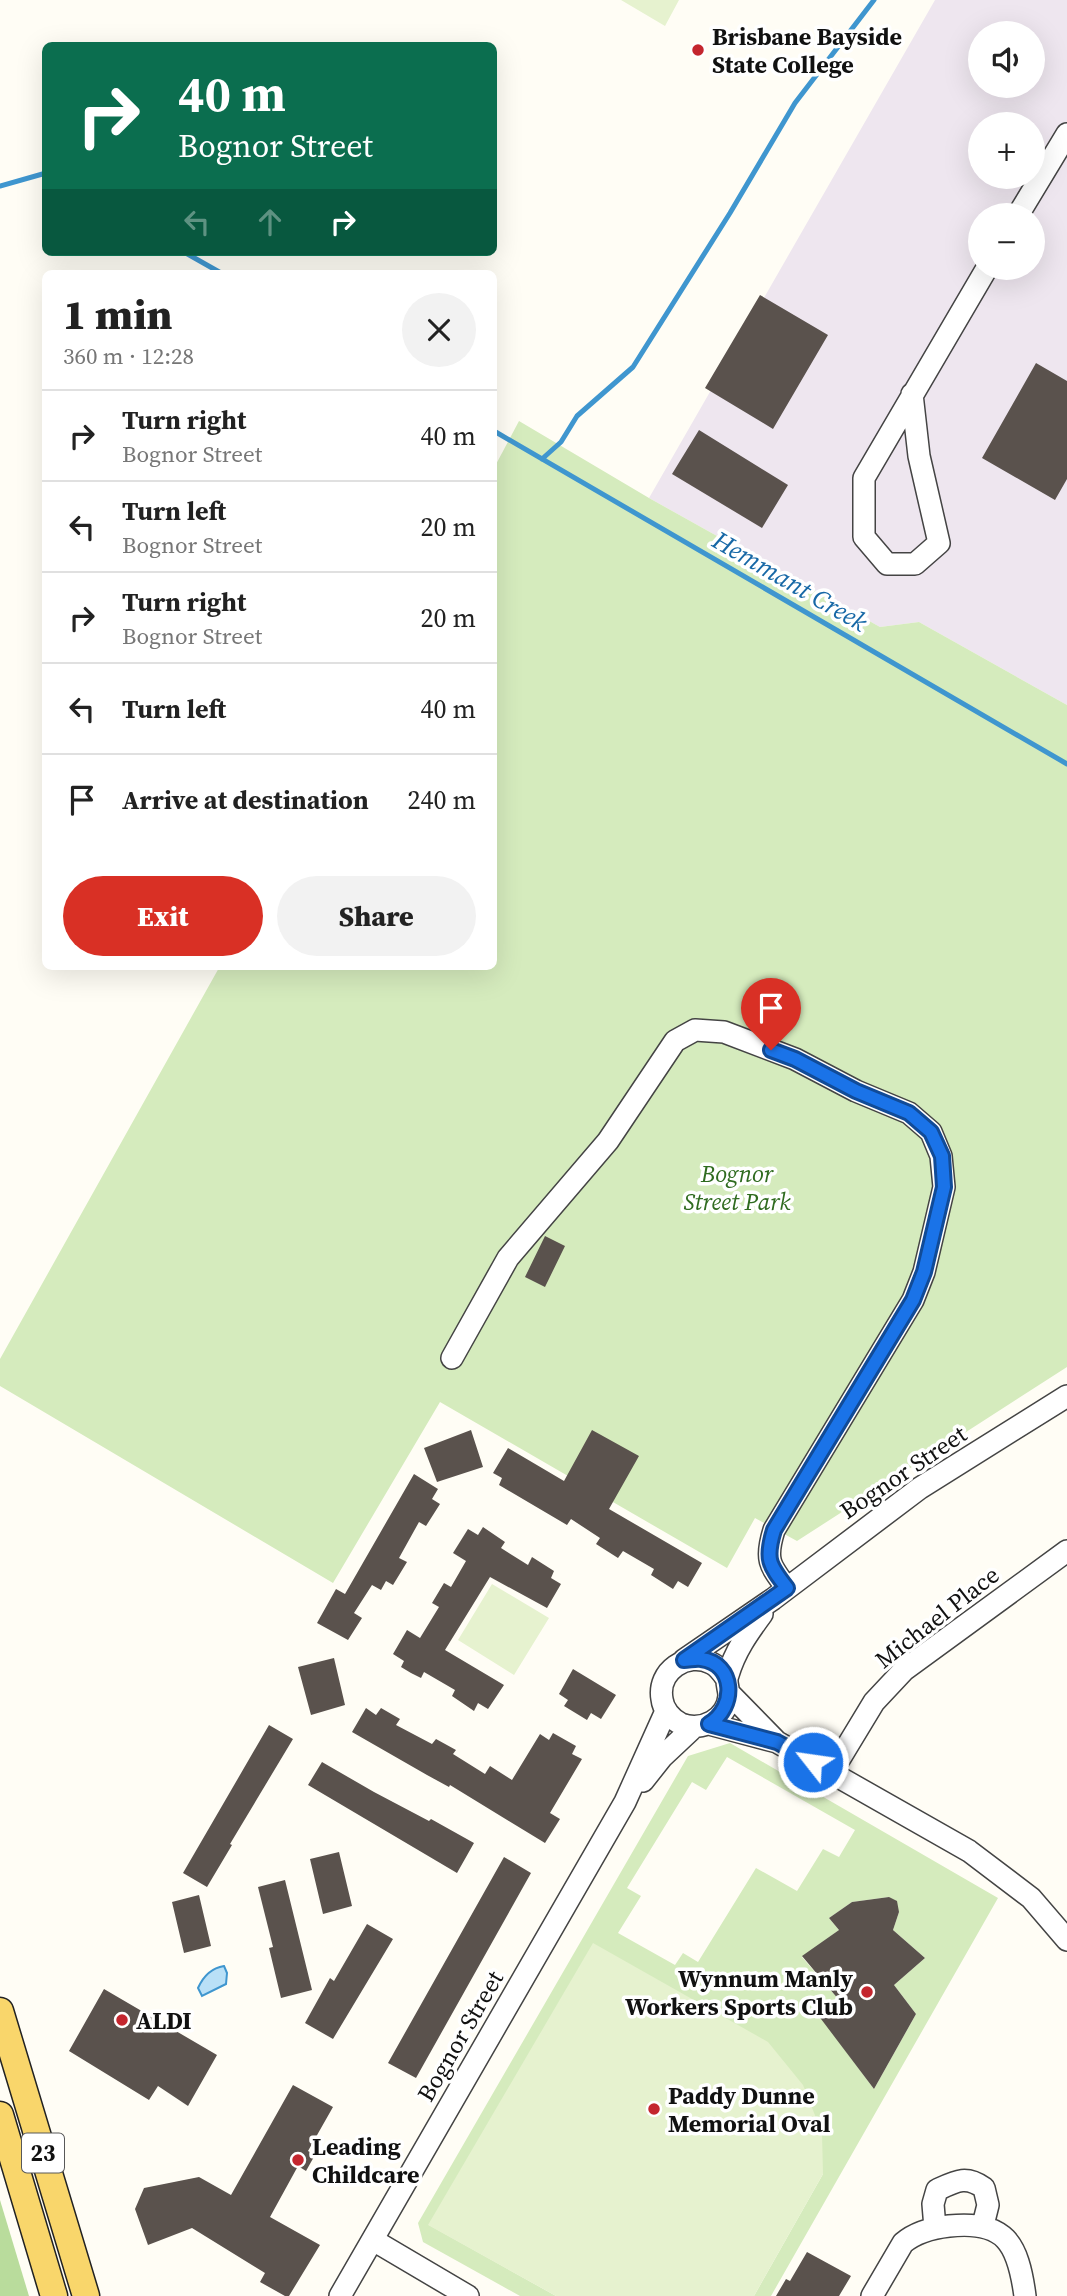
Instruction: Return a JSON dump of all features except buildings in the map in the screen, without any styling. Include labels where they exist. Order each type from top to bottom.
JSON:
[{"type":"main road","name":"23","points":[[0,2011],[86,2296]]},
{"type":"main road","name":"23","points":[[0,2115],[54,2296]]},
{"type":"street","points":[[1025,203],[1067,134]]},
{"type":"street","points":[[912,394],[919,456],[939,543],[915,564],[887,564],[864,537],[864,478],[912,394],[980,280]]},
{"type":"street","points":[[452,1358],[508,1258],[608,1141],[675,1041],[695,1030],[724,1032],[795,1059],[856,1091],[909,1113],[931,1132],[942,1156],[944,1187],[924,1272],[913,1300],[774,1530],[768,1549],[771,1568],[780,1593]]},
{"type":"street","name":"Bognor Street","points":[[340,2296],[625,1802],[666,1711],[661,1698],[662,1685],[669,1671],[780,1593],[920,1488],[1067,1396]]},
{"type":"street","name":"Michael Place","points":[[831,1773],[874,1702],[904,1670],[1067,1551]]},
{"type":"street","name":"Bognor Street","points":[[625,1802],[662,1757],[724,1711],[728,1686],[742,1642],[780,1593]]},
{"type":"street","points":[[684,1660],[702,1659],[713,1663],[728,1686],[777,1742]]},
{"type":"street","points":[[666,1711],[676,1721],[777,1742],[969,1852],[1031,1898],[1067,1940]]},
{"type":"street","points":[[935,2228],[933,2204],[937,2190],[954,2181],[973,2180],[984,2188],[988,2205],[983,2225]]},
{"type":"street","points":[[872,2296],[902,2243],[919,2232],[966,2224],[983,2225],[998,2231],[1006,2240],[1018,2261],[1025,2296]]},
{"type":"street","points":[[373,2240],[468,2296]]},
{"type":"shaded area","points":[[935,0],[1067,0],[1067,705],[919,622],[880,627],[649,498]]},
{"type":"green space","points":[[621,0],[679,0],[665,26]]},
{"type":"green space","name":"Bognor Street Park","points":[[519,421],[649,498],[880,627],[919,622],[1067,705],[1067,1367],[797,1541],[755,1518],[727,1568],[440,1402],[333,1583],[0,1386],[0,1359],[218,970],[497,970],[497,462]]},
{"type":"green space","points":[[492,1584],[549,1618],[514,1675],[458,1640]]},
{"type":"green space","points":[[730,1743],[998,1898],[771,2296],[754,2296],[823,2174],[429,2225],[556,2296],[520,2296],[423,2242],[418,2223],[688,1756]],"holes":[[[727,1757],[855,1830],[839,1857],[823,1849],[797,1891],[756,1868],[698,1962],[683,1953],[675,1965],[618,1933],[641,1896],[627,1888],[692,1782],[706,1790]],[[889,1897],[899,1912],[893,1930],[925,1958],[894,1985],[916,2014],[874,2089],[819,2015],[839,2000],[802,1957],[839,1930],[829,1918],[852,1902]]]},
{"type":"green space","name":"Paddy Dunne Memorial Oval","points":[[593,1943],[768,2042],[803,2085],[822,2133],[823,2174],[754,2296],[556,2296],[428,2225]]},
{"type":"green space","points":[[0,2200],[29,2296],[0,2296]]},
{"type":"water","points":[[224,1966],[227,1973],[226,1984],[202,1996],[198,1988],[202,1980],[211,1971]]},
{"type":"waterway","points":[[542,459],[561,442],[577,416],[633,367],[730,213],[795,103],[874,0]]},
{"type":"waterway","name":"Hemmant Creek","points":[[0,186],[42,174]]},
{"type":"waterway","name":"Hemmant Creek","points":[[191,256],[216,270]]},
{"type":"waterway","name":"Hemmant Creek","points":[[497,433],[1067,764]]},
{"type":"place","name":"Brisbane Bayside State College","points":[[698,50]]},
{"type":"place","name":"Wynnum Manly Workers Sports Club","points":[[867,1992]]},
{"type":"place","name":"ALDI","points":[[122,2020]]},
{"type":"place","name":"Paddy Dunne Memorial Oval","points":[[654,2109]]},
{"type":"place","name":"Leading Childcare","points":[[298,2160]]},
{"type":"route","points":[[771,1050],[909,1113],[931,1132],[942,1156],[944,1187],[924,1272],[913,1300],[774,1530],[768,1549],[771,1568],[787,1588],[684,1660],[702,1659],[713,1663],[726,1678],[729,1693],[727,1705],[716,1720],[709,1724],[777,1742],[813,1762]]}]
